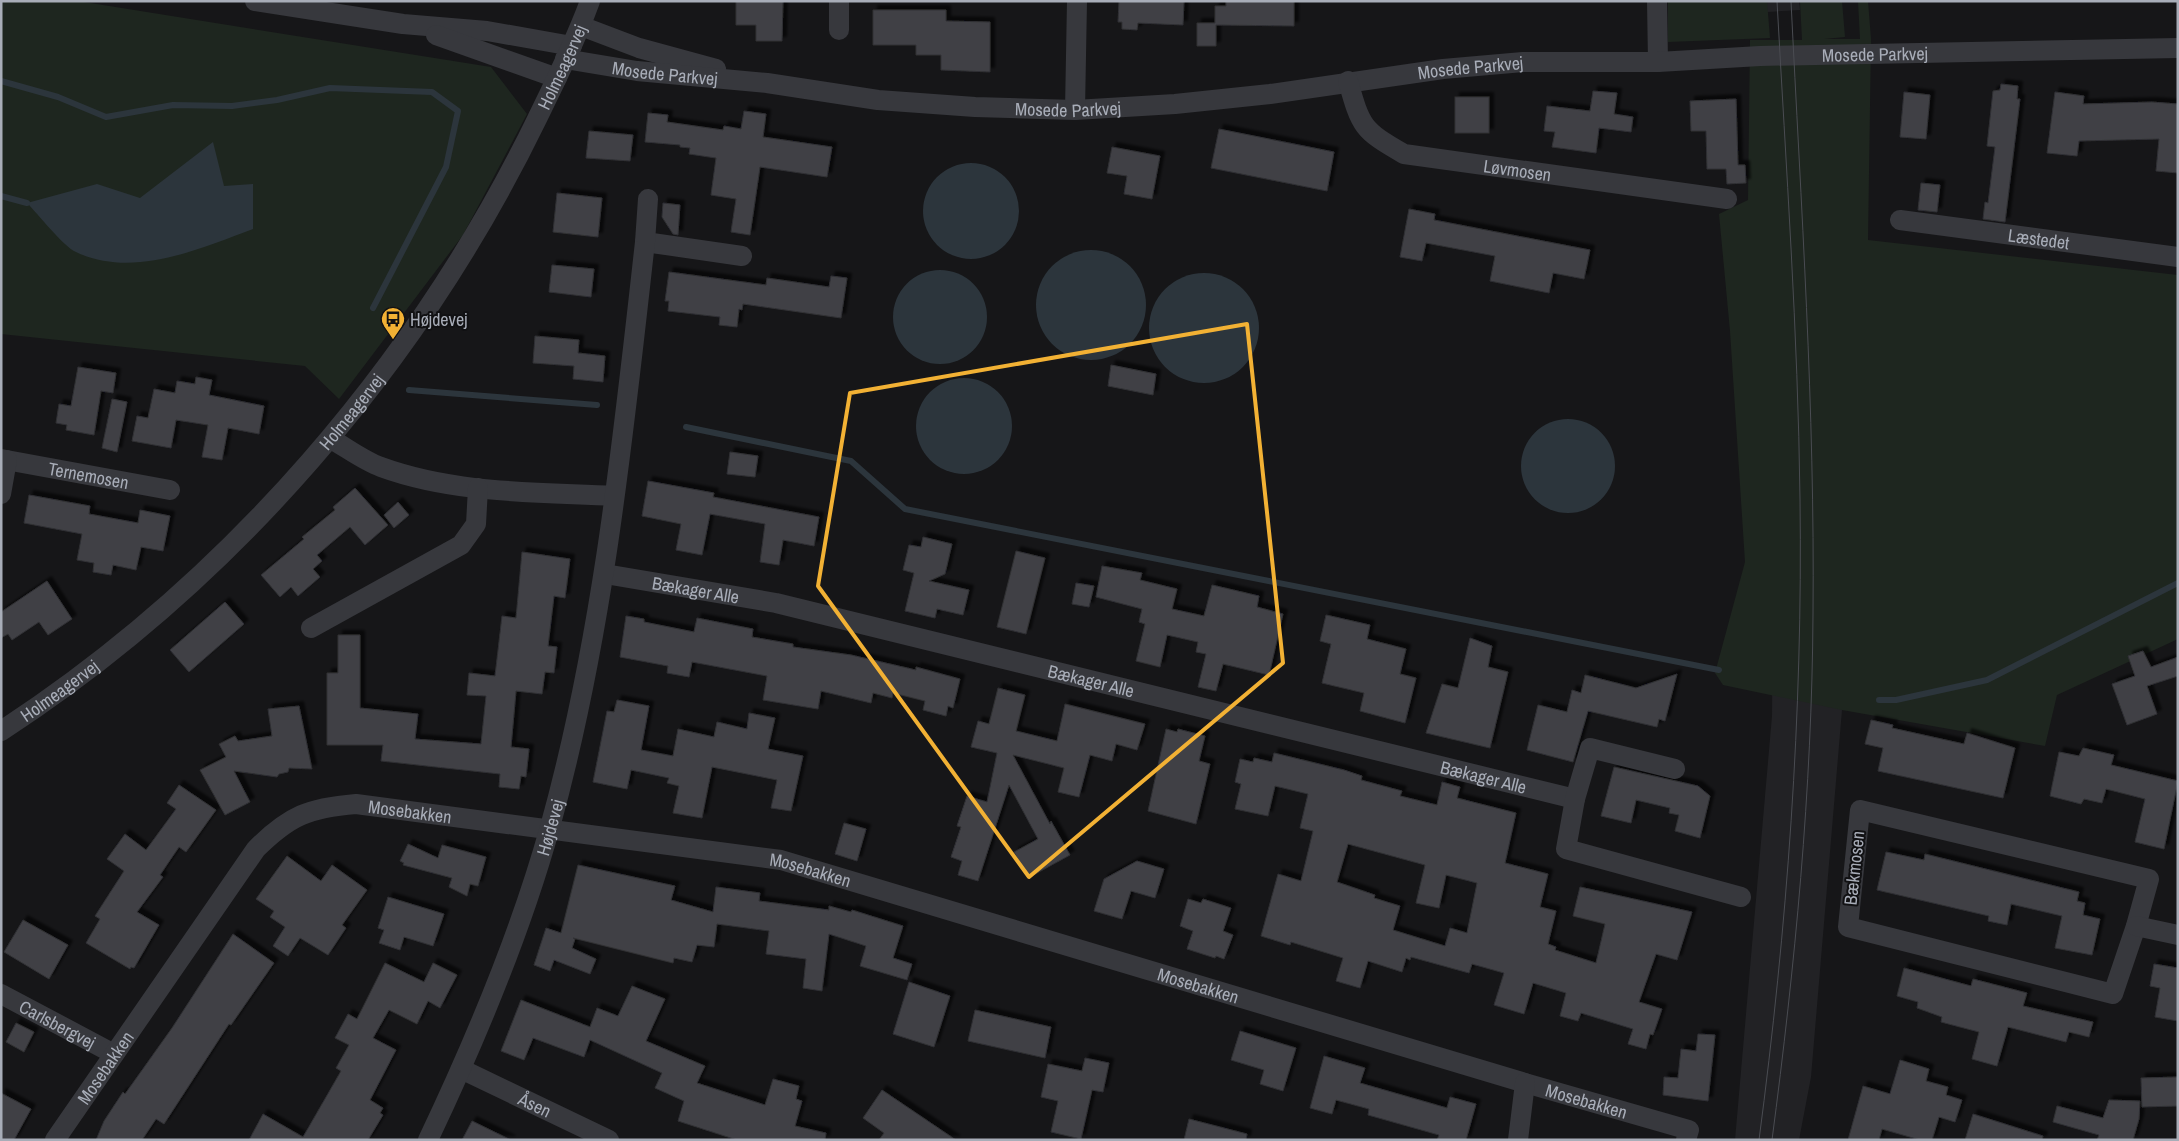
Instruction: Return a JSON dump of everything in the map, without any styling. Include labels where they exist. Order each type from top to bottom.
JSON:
[{"type":"street","name":"Mosede Parkvej","points":[[255,1],[403,24],[486,31],[637,71],[767,82],[878,100],[975,107],[1075,110],[1175,104],[1270,94],[1348,81],[1443,69],[1523,62],[1658,62],[1760,56],[2178,48]]},
{"type":"street","name":"Holmeagervej","points":[[1,731],[113,650],[176,597],[242,533],[331,439],[412,331],[471,241],[513,168],[569,53],[590,1]]},
{"type":"street","points":[[839,1],[839,30]]},
{"type":"street","points":[[1075,110],[1076,1]]},
{"type":"street","points":[[1657,1],[1658,62]]},
{"type":"street","name":"Mosede Parkvej","points":[[403,24],[557,78]]},
{"type":"street","name":"Mosede Parkvej","points":[[581,26],[639,48],[767,82]]},
{"type":"street","name":"Løvmosen","points":[[1348,81],[1358,118],[1374,137],[1404,154],[1727,200]]},
{"type":"street","name":"Højdevej","points":[[428,1140],[461,1069],[513,942],[550,828],[575,728],[605,574],[645,242],[648,199]]},
{"type":"street","name":"Læstedet","points":[[1900,220],[2178,257]]},
{"type":"street","points":[[645,242],[742,256]]},
{"type":"street","points":[[331,439],[379,467],[431,481],[478,488],[614,496]]},
{"type":"street","name":"Ternemosen","points":[[1,494],[4,459],[170,490]]},
{"type":"street","points":[[311,628],[462,544],[476,524],[478,488]]},
{"type":"street","name":"Bækager Alle","points":[[605,574],[776,603],[1575,799]]},
{"type":"street","points":[[1675,769],[1590,748],[1575,799],[1566,849],[1741,897]]},
{"type":"street","name":"Mosebakken","points":[[55,1140],[256,849],[277,828],[299,815],[327,806],[356,804],[550,828],[781,860],[1525,1083],[1689,1130],[1686,1140]]},
{"type":"street","name":"Bækmosen","points":[[1860,810],[2149,879],[2136,926],[2113,994],[1848,927],[1860,810]]},
{"type":"street","points":[[2136,926],[2178,935]]},
{"type":"street","name":"Carlsbergvej","points":[[1,994],[114,1054]]},
{"type":"street","name":"Åsen","points":[[461,1069],[609,1140]]},
{"type":"street","points":[[1518,1140],[1525,1083]]},
{"type":"highlighted area","points":[[1247,324],[1283,663],[1029,877],[818,586],[850,393]]},
{"type":"shaded area","points":[[1,1],[78,1],[491,67],[527,114],[463,235],[339,399],[305,366],[1,334]]},
{"type":"shaded area","points":[[1668,1],[1767,1],[1770,38],[1668,42]]},
{"type":"shaded area","points":[[1767,1],[1799,1],[1800,10],[1767,12]]},
{"type":"shaded area","points":[[1800,1],[1842,1],[1845,37],[1824,39],[1860,39],[1858,1],[1868,1],[1871,39],[1868,240],[2178,275],[2178,639],[2057,695],[2045,746],[1842,710],[1723,685],[1715,673],[1745,562],[1730,331],[1719,214],[1748,200],[1750,40],[1802,40]]},
{"type":"shaded area","points":[[213,142],[224,186],[253,184],[253,229],[211,245],[166,258],[143,262],[120,263],[98,260],[71,249],[27,203],[97,184],[140,198]]},
{"type":"shaded area","points":[[971,163],[989,167],[1005,177],[1015,193],[1019,211],[1015,229],[1005,245],[989,255],[971,259],[953,255],[937,245],[927,229],[923,211],[927,193],[937,177],[953,167]]},
{"type":"shaded area","points":[[1091,250],[1112,254],[1130,266],[1142,284],[1146,305],[1142,326],[1130,344],[1112,356],[1091,360],[1070,356],[1052,344],[1040,326],[1036,305],[1040,284],[1052,266],[1070,254]]},
{"type":"shaded area","points":[[940,270],[958,273],[973,284],[984,299],[987,317],[984,335],[973,350],[958,361],[940,364],[922,361],[907,350],[896,335],[893,317],[896,299],[907,284],[922,273]]},
{"type":"shaded area","points":[[1204,273],[1225,277],[1243,289],[1255,307],[1259,328],[1255,349],[1243,367],[1225,379],[1204,383],[1183,379],[1165,367],[1153,349],[1149,328],[1153,307],[1165,289],[1183,277]]},
{"type":"shaded area","points":[[1826,354],[1842,710],[1811,1077],[1799,1140],[1735,1140],[1772,716],[1775,365]]},
{"type":"shaded area","points":[[964,378],[982,382],[998,392],[1008,408],[1012,426],[1008,444],[998,460],[982,470],[964,474],[946,470],[930,460],[920,444],[916,426],[920,408],[930,392],[946,382]]},
{"type":"shaded area","points":[[1568,419],[1586,423],[1601,433],[1611,448],[1615,466],[1611,484],[1601,499],[1586,509],[1568,513],[1550,509],[1535,499],[1525,484],[1521,466],[1525,448],[1535,433],[1550,423]]},
{"type":"building","points":[[736,1],[783,1],[782,41],[756,41],[756,25],[736,25]]},
{"type":"building","points":[[1119,1],[1184,1],[1183,25],[1138,23],[1137,30],[1122,29],[1122,22],[1118,22]]},
{"type":"building","points":[[1226,1],[1294,1],[1294,26],[1216,25],[1216,46],[1197,46],[1197,23],[1215,23],[1215,6],[1226,6]]},
{"type":"building","points":[[873,10],[946,10],[946,21],[990,22],[990,72],[941,70],[941,55],[916,55],[916,45],[873,45]]},
{"type":"building","points":[[2001,84],[2018,86],[2017,99],[2020,99],[2005,222],[1983,219],[1985,202],[1988,203],[1995,147],[1987,146],[1993,91],[2000,90]]},
{"type":"building","points":[[1593,91],[1617,93],[1614,114],[1633,117],[1631,132],[1599,128],[1596,153],[1552,147],[1555,132],[1544,131],[1547,106],[1590,111]]},
{"type":"building","points":[[1904,92],[1930,95],[1926,139],[1900,137]]},
{"type":"building","points":[[2055,92],[2084,96],[2083,104],[2152,102],[2178,104],[2178,173],[2156,171],[2159,139],[2079,141],[2077,156],[2047,153]]},
{"type":"building","points":[[1455,97],[1489,97],[1489,133],[1455,133]]},
{"type":"building","points":[[1736,99],[1738,165],[1745,165],[1746,183],[1727,184],[1726,169],[1707,169],[1706,131],[1691,131],[1690,101]]},
{"type":"building","points":[[744,111],[766,114],[763,137],[832,147],[827,177],[760,167],[750,235],[731,232],[736,199],[711,195],[716,158],[689,154],[690,148],[680,147],[680,145],[645,142],[648,113],[668,115],[667,122],[723,130],[724,126],[741,129]]},
{"type":"building","points":[[1219,129],[1334,152],[1327,191],[1211,168]]},
{"type":"building","points":[[589,131],[633,135],[630,161],[586,158]]},
{"type":"building","points":[[1112,147],[1160,156],[1152,199],[1124,194],[1127,176],[1107,173]]},
{"type":"building","points":[[1921,183],[1940,185],[1937,212],[1918,210]]},
{"type":"building","points":[[557,193],[602,198],[598,237],[553,232]]},
{"type":"building","points":[[663,203],[680,205],[678,235],[673,234],[662,217]]},
{"type":"building","points":[[1409,209],[1435,214],[1434,220],[1590,250],[1584,279],[1553,273],[1549,293],[1490,281],[1495,256],[1426,243],[1422,261],[1400,257]]},
{"type":"building","points":[[552,265],[594,269],[591,297],[549,292]]},
{"type":"building","points":[[669,272],[766,285],[767,278],[829,287],[831,276],[847,278],[841,318],[743,304],[742,310],[739,309],[737,327],[719,325],[720,317],[668,311],[669,301],[665,301]]},
{"type":"building","points":[[535,336],[579,340],[578,353],[605,356],[603,382],[573,379],[574,366],[533,363]]},
{"type":"building","points":[[1111,365],[1156,374],[1153,395],[1108,386]]},
{"type":"building","points":[[78,367],[116,373],[113,393],[101,391],[94,435],[66,430],[67,425],[56,423],[59,404],[71,406]]},
{"type":"building","points":[[196,377],[212,380],[209,395],[264,406],[259,434],[228,428],[222,460],[202,457],[208,425],[176,420],[171,448],[132,441],[137,416],[148,418],[154,389],[175,393],[177,381],[195,384]]},
{"type":"building","points":[[112,399],[127,402],[117,452],[102,448]]},
{"type":"building","points":[[730,452],[758,456],[755,477],[727,474]]},
{"type":"building","points":[[648,481],[714,493],[713,497],[819,517],[814,546],[783,540],[779,565],[760,562],[765,524],[710,514],[702,555],[676,550],[681,524],[642,516]]},
{"type":"building","points":[[355,488],[388,525],[365,545],[350,527],[317,555],[322,561],[313,569],[320,577],[298,596],[291,587],[280,597],[261,575],[304,539],[302,537],[335,510],[333,507]]},
{"type":"building","points":[[29,495],[90,506],[89,514],[138,523],[140,510],[170,516],[163,551],[141,547],[136,570],[113,565],[111,575],[93,572],[94,563],[77,560],[82,534],[24,523]]},
{"type":"building","points":[[398,502],[409,515],[394,528],[384,515]]},
{"type":"building","points":[[923,537],[952,544],[945,574],[929,581],[969,590],[963,615],[937,609],[935,618],[905,611],[914,573],[903,570],[909,545],[921,547]]},
{"type":"building","points":[[1016,551],[1045,558],[1026,634],[997,627]]},
{"type":"building","points":[[522,552],[570,559],[565,598],[554,596],[548,646],[557,647],[554,673],[545,672],[542,694],[516,691],[511,747],[529,749],[526,777],[521,776],[519,789],[499,787],[500,774],[381,761],[383,745],[327,745],[327,673],[338,673],[338,635],[360,635],[360,708],[418,714],[415,739],[481,744],[486,696],[467,695],[469,673],[495,676],[502,616],[516,618]]},
{"type":"building","points":[[1102,566],[1142,573],[1140,580],[1177,589],[1172,609],[1204,616],[1212,585],[1259,596],[1257,607],[1283,614],[1269,675],[1223,664],[1216,691],[1198,687],[1206,654],[1196,652],[1198,642],[1167,635],[1160,667],[1136,661],[1145,624],[1139,622],[1142,609],[1096,597]]},
{"type":"building","points":[[47,581],[72,619],[48,635],[39,622],[12,640],[8,634],[1,638],[1,612]]},
{"type":"building","points":[[1076,583],[1094,586],[1089,607],[1072,604]]},
{"type":"building","points":[[225,602],[244,624],[189,672],[170,650]]},
{"type":"building","points":[[1326,615],[1370,625],[1367,639],[1406,649],[1400,674],[1416,678],[1405,723],[1360,711],[1364,693],[1322,683],[1331,644],[1320,641]]},
{"type":"building","points":[[626,616],[644,619],[644,622],[694,632],[697,618],[753,629],[752,637],[793,644],[793,647],[851,655],[916,670],[916,667],[960,679],[953,708],[948,706],[946,716],[923,710],[925,701],[893,693],[892,698],[873,693],[871,703],[821,691],[818,709],[763,700],[767,676],[692,662],[689,677],[667,673],[668,666],[620,657]]},
{"type":"building","points":[[1470,638],[1492,646],[1488,667],[1508,672],[1490,748],[1426,733],[1442,684],[1458,688]]},
{"type":"building","points":[[2143,651],[2151,667],[2178,657],[2178,676],[2147,686],[2157,714],[2127,725],[2112,684],[2135,676],[2128,656]]},
{"type":"building","points":[[1677,674],[1665,721],[1659,719],[1657,727],[1588,711],[1573,762],[1527,750],[1538,705],[1567,712],[1572,690],[1581,693],[1585,675],[1636,688]]},
{"type":"building","points":[[998,688],[1025,695],[1016,731],[1057,741],[1065,704],[1145,724],[1137,750],[1116,744],[1112,761],[1090,755],[1079,797],[1058,792],[1064,768],[1013,755],[1050,824],[1051,821],[1070,855],[1028,878],[1014,852],[1038,839],[1009,785],[978,881],[958,875],[962,861],[951,857],[961,827],[957,826],[967,796],[987,802],[997,753],[971,747],[978,721],[989,724]]},
{"type":"building","points":[[617,700],[649,706],[641,750],[673,756],[678,729],[714,737],[717,722],[747,729],[749,713],[775,718],[768,749],[803,756],[791,811],[771,808],[777,780],[712,767],[702,818],[673,813],[679,786],[667,783],[669,778],[631,770],[627,789],[593,782],[607,711],[614,712]]},
{"type":"building","points":[[299,706],[312,769],[289,768],[288,772],[279,774],[277,777],[234,771],[250,802],[225,815],[200,770],[226,757],[219,744],[235,736],[238,741],[272,736],[268,709]]},
{"type":"building","points":[[1871,720],[1893,725],[1892,728],[1964,744],[1967,733],[2015,748],[2003,798],[1878,771],[1883,748],[1865,744]]},
{"type":"building","points":[[1166,729],[1177,732],[1178,729],[1205,736],[1199,761],[1210,764],[1196,824],[1148,811]]},
{"type":"building","points":[[2083,748],[2114,755],[2111,765],[2178,781],[2164,849],[2135,842],[2145,799],[2106,789],[2102,803],[2084,799],[2081,804],[2050,796],[2059,752],[2079,756]]},
{"type":"building","points":[[1274,753],[1344,770],[1362,776],[1361,780],[1402,791],[1400,796],[1437,805],[1442,782],[1460,787],[1457,798],[1516,813],[1505,863],[1548,874],[1540,907],[1556,911],[1548,944],[1556,947],[1555,950],[1596,963],[1605,924],[1573,916],[1580,887],[1692,912],[1677,960],[1656,954],[1639,1002],[1662,1009],[1653,1035],[1650,1034],[1646,1049],[1628,1044],[1633,1029],[1581,1013],[1578,1021],[1560,1016],[1566,993],[1533,983],[1524,1014],[1494,1005],[1504,973],[1472,964],[1469,973],[1411,957],[1410,960],[1406,958],[1402,972],[1368,961],[1360,988],[1336,981],[1343,958],[1291,942],[1290,945],[1261,936],[1278,874],[1301,881],[1313,831],[1300,828],[1308,794],[1275,786],[1268,816],[1235,809],[1241,784],[1235,782],[1240,759],[1253,762],[1254,758],[1272,762]],"holes":[[[1348,844],[1425,865],[1416,903],[1439,908],[1446,875],[1477,883],[1467,933],[1450,928],[1445,946],[1393,930],[1400,906],[1374,898],[1375,895],[1337,882]]]},
{"type":"building","points":[[1614,767],[1698,786],[1710,796],[1700,838],[1675,831],[1679,815],[1669,813],[1670,808],[1636,800],[1631,823],[1601,816]]},
{"type":"building","points":[[179,785],[216,810],[186,852],[179,847],[160,875],[163,877],[137,912],[159,925],[134,968],[131,967],[130,969],[86,943],[100,919],[95,916],[124,871],[107,859],[125,834],[146,850],[176,809],[167,803]]},
{"type":"building","points":[[844,823],[866,829],[857,861],[835,854]]},
{"type":"building","points":[[408,844],[438,858],[442,845],[486,857],[478,886],[470,884],[467,896],[449,887],[452,878],[403,865],[404,863],[400,861]]},
{"type":"building","points":[[1886,852],[1924,860],[1925,854],[2079,892],[2077,901],[2085,903],[2083,915],[2100,919],[2092,955],[2055,948],[2062,916],[2011,904],[2007,925],[1988,921],[1989,916],[1877,890]]},
{"type":"building","points":[[287,856],[321,881],[332,865],[367,890],[342,925],[346,928],[328,955],[300,938],[288,956],[273,946],[285,927],[270,917],[274,911],[256,899]]},
{"type":"building","points":[[1137,861],[1164,869],[1155,898],[1131,891],[1122,919],[1094,911],[1104,879]]},
{"type":"building","points":[[578,865],[675,886],[671,900],[713,912],[716,887],[760,893],[759,901],[829,910],[829,906],[851,912],[852,910],[903,926],[893,958],[912,964],[907,980],[860,966],[866,946],[829,934],[822,991],[803,988],[806,959],[766,954],[769,931],[717,924],[714,947],[697,945],[692,962],[674,958],[673,963],[573,938],[575,939],[572,948],[596,959],[590,974],[554,960],[550,971],[534,965],[546,928],[561,933]]},
{"type":"building","points":[[388,897],[444,914],[433,946],[404,937],[400,950],[379,943],[384,930],[378,928]]},
{"type":"building","points":[[1188,899],[1201,903],[1203,899],[1231,908],[1223,931],[1233,935],[1224,959],[1187,949],[1193,931],[1180,926]]},
{"type":"building","points":[[23,920],[68,945],[49,979],[4,952]]},
{"type":"building","points":[[233,934],[274,963],[231,1025],[229,1024],[164,1124],[156,1119],[142,1140],[96,1140],[104,1121],[123,1092],[125,1094],[172,1028]]},
{"type":"building","points":[[385,963],[424,982],[433,963],[457,975],[440,1008],[428,1001],[417,1024],[389,1010],[373,1038],[396,1050],[370,1100],[383,1108],[380,1113],[383,1115],[368,1140],[249,1140],[263,1114],[303,1137],[341,1071],[336,1068],[349,1045],[335,1038],[348,1014],[357,1019]]},
{"type":"building","points":[[2154,964],[2178,968],[2178,1021],[2155,1017],[2160,988],[2150,986]]},
{"type":"building","points":[[1904,968],[1971,986],[1973,979],[2027,993],[2023,1006],[2093,1022],[2089,1037],[2069,1032],[2066,1042],[2008,1027],[1997,1066],[1972,1059],[1979,1032],[1941,1022],[1942,1017],[1917,1008],[1918,1002],[1897,996]]},
{"type":"building","points":[[909,982],[950,996],[934,1047],[893,1034]]},
{"type":"building","points":[[632,986],[665,999],[646,1041],[705,1066],[697,1083],[765,1105],[773,1079],[799,1086],[796,1099],[802,1101],[795,1126],[826,1133],[825,1140],[737,1140],[678,1121],[684,1101],[655,1088],[662,1073],[590,1040],[584,1057],[533,1038],[524,1060],[501,1051],[521,1000],[590,1027],[597,1008],[618,1016]]},
{"type":"building","points":[[975,1010],[1051,1027],[1045,1058],[968,1041]]},
{"type":"building","points":[[16,1023],[34,1032],[24,1052],[6,1042]]},
{"type":"building","points":[[1240,1031],[1296,1048],[1283,1091],[1260,1084],[1264,1070],[1231,1060]]},
{"type":"building","points":[[1698,1034],[1715,1035],[1708,1101],[1663,1095],[1664,1077],[1678,1078],[1681,1049],[1696,1051]]},
{"type":"building","points":[[1324,1056],[1365,1068],[1360,1083],[1447,1108],[1450,1097],[1476,1104],[1466,1140],[1437,1140],[1439,1135],[1368,1115],[1369,1109],[1336,1100],[1332,1114],[1310,1108]]},
{"type":"building","points":[[1085,1058],[1109,1063],[1103,1092],[1092,1090],[1081,1139],[1051,1132],[1058,1101],[1041,1097],[1048,1064],[1082,1071]]},
{"type":"building","points":[[1900,1060],[1929,1069],[1926,1081],[1948,1087],[1946,1095],[1962,1100],[1955,1122],[1939,1117],[1932,1140],[1920,1140],[1882,1129],[1879,1140],[1848,1140],[1863,1086],[1890,1094]]},
{"type":"building","points":[[2178,1077],[2178,1106],[2142,1107],[2141,1078]]},
{"type":"building","points":[[882,1090],[956,1140],[879,1140],[884,1133],[863,1118]]},
{"type":"building","points":[[1,1093],[31,1109],[14,1140],[1,1140]]},
{"type":"building","points":[[2109,1100],[2140,1101],[2139,1119],[2133,1140],[2097,1140],[2099,1135],[2053,1122],[2057,1106],[2103,1118]]},
{"type":"building","points":[[1973,1114],[2043,1136],[2042,1140],[1965,1140]]},
{"type":"building","points":[[1189,1119],[1247,1134],[1246,1140],[1184,1140]]},
{"type":"building","points":[[472,1121],[511,1140],[462,1140]]},
{"type":"waterway","points":[[1,81],[58,97],[106,117],[173,105],[232,106],[277,100],[330,88],[432,92],[458,111],[446,167],[373,308]]},
{"type":"waterway","points":[[1,196],[27,203]]},
{"type":"waterway","points":[[409,390],[597,405]]},
{"type":"waterway","points":[[686,427],[851,461],[905,509],[1719,670]]},
{"type":"waterway","points":[[1879,700],[1896,700],[1987,680],[2178,583]]},
{"type":"tram line","points":[[1759,1140],[1778,981],[1785,901],[1796,740],[1799,660],[1800,499],[1797,374],[1777,1]]},
{"type":"tram line","points":[[1772,1140],[1788,1009],[1801,877],[1812,680],[1813,537],[1810,384],[1791,1]]},
{"type":"place","name":"Højdevej","points":[[393,340]]}]
